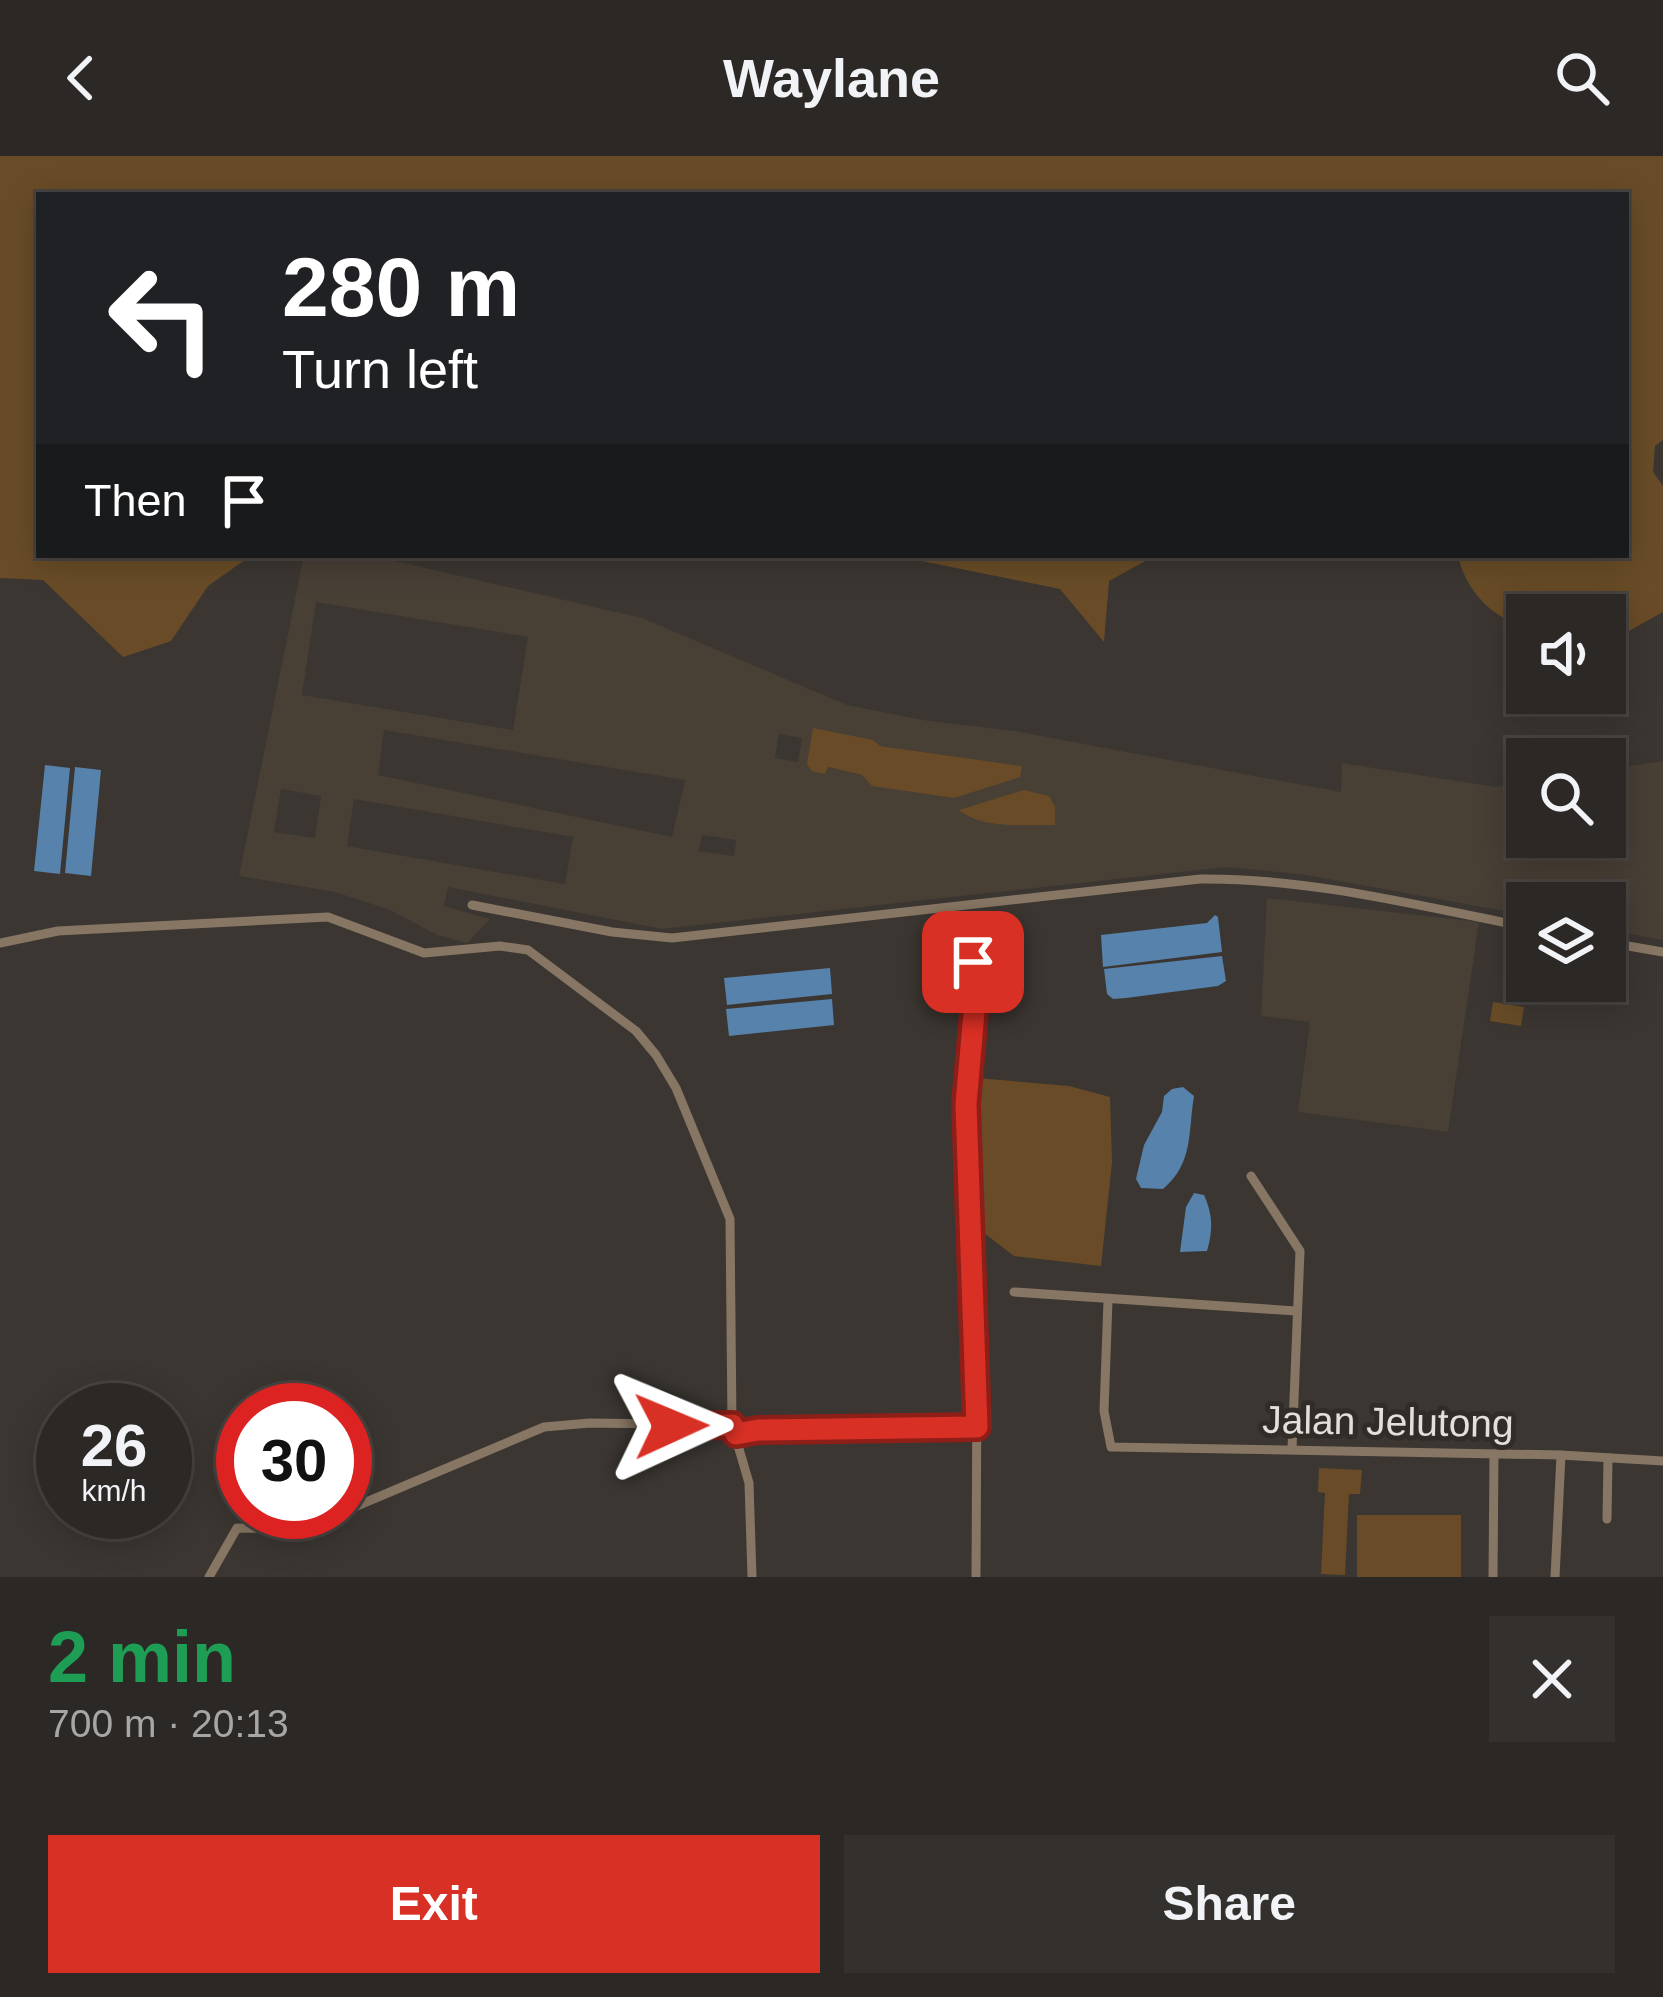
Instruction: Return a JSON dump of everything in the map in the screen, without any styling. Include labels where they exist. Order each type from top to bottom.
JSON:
[{"type":"street","points":[[472,905],[619,933],[672,938],[1163,883],[1236,879],[1311,886],[1506,923]]},
{"type":"street","points":[[0,943],[58,931],[328,917],[424,952],[514,946],[539,958],[612,1011],[656,1054],[676,1088],[726,1206],[731,1233],[734,1430],[749,1483],[752,1577]]},
{"type":"street","points":[[1626,946],[1663,952]]},
{"type":"street","points":[[973,962],[966,1104],[977,1427],[976,1572]]},
{"type":"street","points":[[1251,1176],[1297,1243],[1300,1259],[1292,1448]]},
{"type":"street","points":[[1013,1292],[1297,1311]]},
{"type":"street","name":"Jalan Jelutong","points":[[1108,1300],[1104,1411],[1111,1447],[1663,1461]]},
{"type":"street","points":[[372,1499],[544,1427],[977,1427]]},
{"type":"street","points":[[1493,1577],[1494,1454]]},
{"type":"street","points":[[1555,1577],[1561,1455]]},
{"type":"street","points":[[1607,1519],[1608,1458]]},
{"type":"street","points":[[209,1577],[231,1539]]},
{"type":"shaded area","points":[[0,156],[1663,156],[1663,440],[1655,446],[1653,472],[1663,486],[1663,612],[1626,633],[1626,594],[1506,594],[1506,618],[1474,591],[1459,558],[1629,558],[1629,192],[36,192],[36,558],[248,558],[208,586],[171,641],[123,657],[43,580],[0,578]]},
{"type":"shaded area","points":[[303,558],[382,558],[642,618],[847,705],[923,720],[1014,731],[1341,792],[1342,763],[1506,785],[1506,858],[1626,858],[1626,767],[1663,761],[1663,940],[1626,933],[1626,882],[1506,882],[1506,911],[1300,874],[1226,867],[662,929],[448,887],[444,906],[490,919],[467,943],[437,935],[390,910],[335,892],[239,876]],"holes":[[[316,602],[528,637],[513,730],[302,695]],[[384,730],[685,780],[672,837],[378,775]],[[779,734],[802,738],[798,762],[775,758]],[[873,740],[880,746],[1021,766],[862,775],[827,767]],[[281,789],[321,796],[315,838],[274,832]],[[354,799],[573,837],[565,884],[347,846]],[[702,835],[736,840],[734,856],[699,851]]]},
{"type":"shaded area","points":[[907,558],[1151,558],[1109,581],[1104,642],[1060,589]]},
{"type":"shaded area","points":[[813,728],[873,740],[880,746],[1022,766],[1020,777],[954,798],[872,786],[862,775],[828,767],[825,774],[812,771],[807,764]]},
{"type":"shaded area","points":[[1024,790],[1049,796],[1055,807],[1055,825],[992,823],[959,810]]},
{"type":"shaded area","points":[[1267,898],[1479,922],[1448,1132],[1298,1112],[1310,1022],[1261,1016]]},
{"type":"shaded area","points":[[1493,1002],[1524,1007],[1521,1026],[1490,1021]]},
{"type":"shaded area","points":[[977,1078],[1069,1086],[1110,1097],[1112,1162],[1101,1266],[1014,1256],[976,1227]]},
{"type":"shaded area","points":[[1319,1468],[1362,1470],[1360,1494],[1349,1494],[1345,1575],[1321,1574],[1325,1493],[1318,1492]]},
{"type":"shaded area","points":[[1357,1515],[1461,1515],[1461,1577],[1357,1577]]},
{"type":"water","points":[[45,765],[70,768],[60,874],[34,871]]},
{"type":"water","points":[[75,767],[101,770],[91,876],[65,873]]},
{"type":"water","points":[[1215,915],[1222,952],[1103,967],[1101,935],[1207,923]]},
{"type":"water","points":[[1222,956],[1226,981],[1218,986],[1113,999],[1107,994],[1104,969]]},
{"type":"water","points":[[830,968],[832,994],[727,1005],[724,978]]},
{"type":"water","points":[[832,999],[834,1025],[729,1036],[726,1009]]},
{"type":"water","points":[[1183,1087],[1194,1096],[1185,1157],[1163,1189],[1141,1188],[1136,1179],[1144,1145],[1162,1112],[1164,1096]]},
{"type":"water","points":[[1194,1193],[1204,1195],[1209,1209],[1209,1243],[1207,1251],[1180,1252],[1186,1207]]},
{"type":"route","points":[[671,1426],[732,1425],[736,1434],[977,1427],[966,1104],[973,962]]}]
